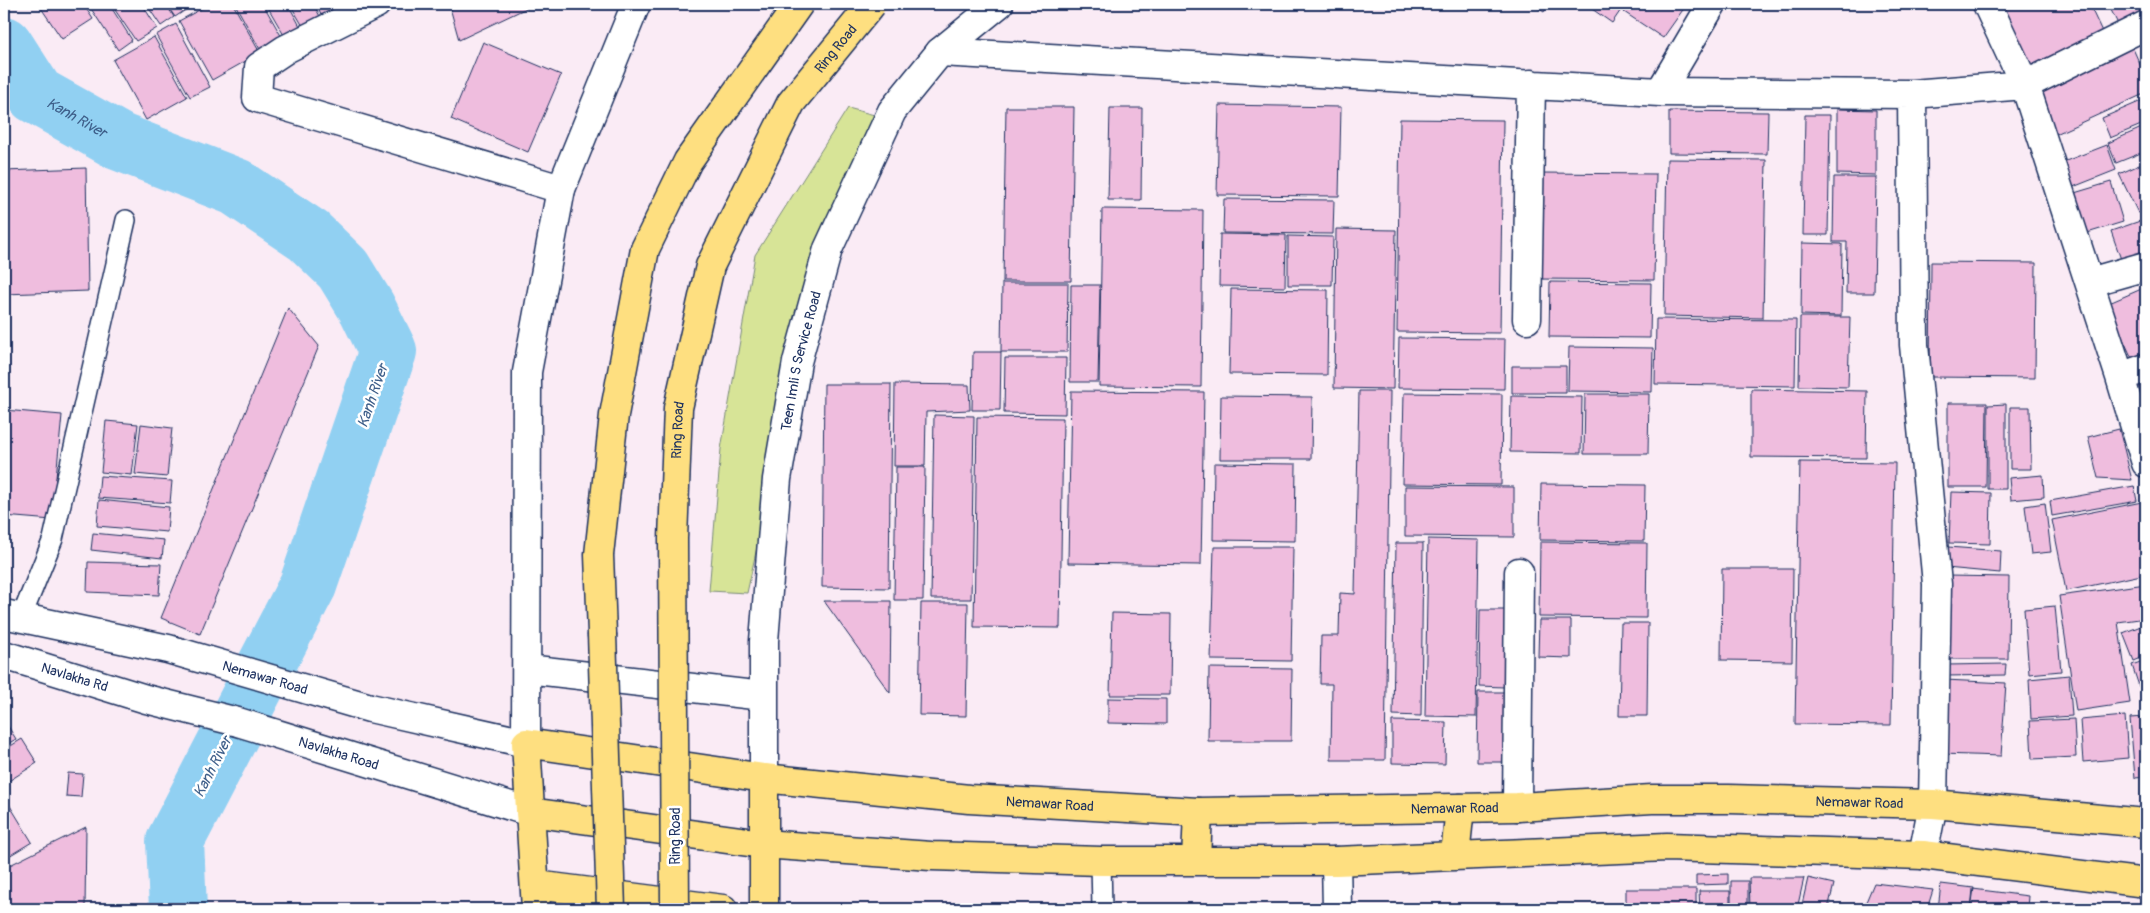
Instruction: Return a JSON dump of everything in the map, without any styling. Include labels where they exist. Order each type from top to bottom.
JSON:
[{"type":"main road","points":[[611,909],[599,555],[614,415],[646,249],[688,161],[799,4]]},
{"type":"main road","name":"Ring Road","points":[[675,909],[673,539],[680,399],[710,266],[791,103],[872,4]]},
{"type":"main road","points":[[526,742],[536,897],[723,909]]},
{"type":"main road","name":"Nemawar Road","points":[[526,742],[764,778],[969,799],[1198,812],[1517,807],[1652,799],[1933,804],[2146,823]]},
{"type":"main road","points":[[764,778],[764,909]]},
{"type":"main road","points":[[1455,855],[1460,808]]},
{"type":"main road","points":[[530,812],[763,844],[931,856],[1101,861],[1336,861],[1667,847],[1923,855],[2146,883]]},
{"type":"main road","points":[[1196,860],[1198,812]]},
{"type":"street","points":[[376,4],[286,49],[259,67],[257,98],[562,189]]},
{"type":"street","points":[[526,742],[527,372],[562,189],[636,4]]},
{"type":"street","name":"Teen Imli S Service Road","points":[[764,778],[764,641],[777,479],[797,362],[825,258],[892,111],[940,52],[999,4]]},
{"type":"street","points":[[1660,92],[1712,4]]},
{"type":"street","points":[[1987,4],[2025,85],[2090,282],[2146,463]]},
{"type":"street","points":[[940,52],[1660,92],[1912,94],[2025,85],[2146,25]]},
{"type":"street","points":[[1527,319],[1531,84]]},
{"type":"street","points":[[1912,94],[1914,346],[1938,584],[1933,804],[1923,855]]},
{"type":"street","points":[[2090,282],[2146,266]]},
{"type":"street","points":[[2120,377],[2146,368]]},
{"type":"street","points":[[1517,807],[1519,572]]},
{"type":"street","name":"Nemawar Road","points":[[12,616],[168,649],[370,708],[526,742]]},
{"type":"street","name":"Navlakha Rd","points":[[4,655],[146,699]]},
{"type":"street","points":[[527,669],[763,696]]},
{"type":"street","name":"Navlakha Road","points":[[146,699],[238,722],[530,812]]},
{"type":"street","points":[[1336,861],[1337,909]]},
{"type":"lane","points":[[12,616],[53,539],[126,220]]},
{"type":"lane","points":[[1101,861],[1102,909]]},
{"type":"green space","points":[[848,108],[882,117],[801,345],[747,593],[709,591],[721,449],[755,255]]},
{"type":"building","points":[[83,4],[93,19],[62,39],[39,5]]},
{"type":"building","points":[[88,4],[109,4],[132,40],[118,50]]},
{"type":"building","points":[[111,4],[142,4],[157,28],[136,41]]},
{"type":"building","points":[[146,4],[166,4],[174,17],[161,26]]},
{"type":"building","points":[[166,4],[188,4],[190,7],[175,17]]},
{"type":"building","points":[[210,4],[233,4],[260,53],[212,80],[179,21]]},
{"type":"building","points":[[235,4],[263,4],[284,41],[262,53]]},
{"type":"building","points":[[266,4],[288,4],[301,28],[285,37]]},
{"type":"building","points":[[290,4],[313,4],[321,18],[304,28]]},
{"type":"building","points":[[315,4],[340,4],[342,7],[323,18]]},
{"type":"building","points":[[449,4],[535,4],[459,40]]},
{"type":"building","points":[[1532,4],[1549,4],[1544,12]]},
{"type":"building","points":[[1585,4],[1625,4],[1612,23]]},
{"type":"building","points":[[1630,4],[1687,4],[1663,38],[1624,12]]},
{"type":"building","points":[[1999,4],[2089,4],[2106,40],[2032,75]]},
{"type":"building","points":[[2108,4],[2146,4],[2146,15],[2120,28]]},
{"type":"building","points":[[176,24],[210,87],[190,97],[156,35]]},
{"type":"building","points":[[154,37],[187,97],[146,120],[113,60]]},
{"type":"building","points":[[483,42],[561,75],[528,152],[451,119]]},
{"type":"building","points":[[2131,44],[2146,78],[2146,93],[2056,134],[2035,88]]},
{"type":"building","points":[[2146,99],[2146,123],[2110,138],[2102,118]]},
{"type":"building","points":[[1219,105],[1341,107],[1339,196],[1217,195]]},
{"type":"building","points":[[1006,107],[1074,107],[1071,281],[1003,281]]},
{"type":"building","points":[[1110,108],[1142,108],[1141,200],[1108,200]]},
{"type":"building","points":[[1837,109],[1876,110],[1876,175],[1837,174]]},
{"type":"building","points":[[1669,111],[1768,112],[1767,154],[1669,153]]},
{"type":"building","points":[[1805,115],[1830,115],[1828,235],[1803,235]]},
{"type":"building","points":[[1400,119],[1503,120],[1500,333],[1397,332]]},
{"type":"building","points":[[2146,126],[2146,151],[2116,163],[2108,143]]},
{"type":"building","points":[[2107,145],[2116,170],[2068,189],[2058,164]]},
{"type":"building","points":[[1667,159],[1766,160],[1763,318],[1664,316]]},
{"type":"building","points":[[2146,162],[2146,209],[2138,213],[2119,174]]},
{"type":"building","points":[[86,168],[88,291],[4,294],[4,171]]},
{"type":"building","points":[[1541,173],[1656,174],[1654,280],[1539,279]]},
{"type":"building","points":[[1834,177],[1876,177],[1874,293],[1846,293],[1847,242],[1833,242]]},
{"type":"building","points":[[2111,182],[2123,222],[2084,234],[2071,194]]},
{"type":"building","points":[[1224,199],[1334,200],[1333,234],[1223,233]]},
{"type":"building","points":[[1102,209],[1203,210],[1201,387],[1099,386]]},
{"type":"building","points":[[2146,219],[2146,257],[2123,265],[2111,231]]},
{"type":"building","points":[[1336,229],[1396,230],[1393,389],[1334,388]]},
{"type":"building","points":[[1220,234],[1286,235],[1285,287],[1219,286]]},
{"type":"building","points":[[1288,236],[1333,237],[1332,285],[1288,285]]},
{"type":"building","points":[[1802,243],[1842,244],[1841,316],[1801,315]]},
{"type":"building","points":[[1931,262],[2036,263],[2035,378],[1930,377]]},
{"type":"building","points":[[1550,282],[1651,283],[1650,338],[1549,337]]},
{"type":"building","points":[[1002,283],[1068,283],[1067,352],[1001,352]]},
{"type":"building","points":[[1071,285],[1100,285],[1098,382],[1070,382]]},
{"type":"building","points":[[2146,287],[2146,360],[2135,365],[2107,304]]},
{"type":"building","points":[[1231,289],[1328,290],[1327,375],[1229,374]]},
{"type":"building","points":[[288,308],[319,346],[200,634],[161,618]]},
{"type":"building","points":[[1800,317],[1850,317],[1848,387],[1799,386]]},
{"type":"building","points":[[1656,319],[1796,320],[1795,386],[1655,384]]},
{"type":"building","points":[[1399,338],[1505,339],[1504,389],[1398,388]]},
{"type":"building","points":[[1569,347],[1653,348],[1652,392],[1568,391]]},
{"type":"building","points":[[973,352],[1001,352],[1000,410],[972,410]]},
{"type":"building","points":[[1005,358],[1066,358],[1065,414],[1004,413]]},
{"type":"building","points":[[1512,366],[1566,366],[1566,393],[1512,393]]},
{"type":"building","points":[[2146,376],[2146,423],[2126,385]]},
{"type":"building","points":[[824,384],[891,384],[889,588],[822,587]]},
{"type":"building","points":[[895,384],[969,385],[970,410],[926,412],[925,466],[894,466]]},
{"type":"building","points":[[1751,389],[1867,391],[1866,458],[1751,457]]},
{"type":"building","points":[[1071,391],[1204,392],[1201,565],[1068,563]]},
{"type":"building","points":[[1359,391],[1390,391],[1385,760],[1331,760],[1332,684],[1320,684],[1321,636],[1339,636],[1340,593],[1355,594]]},
{"type":"building","points":[[1404,393],[1502,394],[1501,485],[1402,484]]},
{"type":"building","points":[[1585,394],[1649,394],[1648,454],[1584,454]]},
{"type":"building","points":[[1221,396],[1312,397],[1311,459],[1220,459]]},
{"type":"building","points":[[1511,396],[1582,397],[1581,453],[1510,452]]},
{"type":"building","points":[[1948,403],[1987,403],[1986,487],[1948,487]]},
{"type":"building","points":[[2006,404],[2006,489],[1988,489],[1988,405]]},
{"type":"building","points":[[2010,407],[2030,407],[2031,469],[2010,469]]},
{"type":"building","points":[[4,410],[62,415],[52,520],[4,516]]},
{"type":"building","points":[[934,415],[974,416],[971,599],[931,599]]},
{"type":"building","points":[[977,417],[1063,418],[1060,628],[974,627]]},
{"type":"building","points":[[106,421],[138,424],[132,475],[101,472]]},
{"type":"building","points":[[141,424],[172,428],[167,477],[135,474]]},
{"type":"building","points":[[2119,429],[2132,480],[2098,478],[2088,437]]},
{"type":"building","points":[[1800,462],[1895,463],[1891,725],[1795,724]]},
{"type":"building","points":[[1214,463],[1296,464],[1295,541],[1213,540]]},
{"type":"building","points":[[896,467],[925,467],[923,600],[894,600]]},
{"type":"building","points":[[2043,475],[2044,497],[2011,500],[2009,478]]},
{"type":"building","points":[[100,476],[172,481],[170,503],[98,498]]},
{"type":"building","points":[[1541,484],[1645,485],[1644,541],[1540,540]]},
{"type":"building","points":[[1405,486],[1514,487],[1514,537],[1405,536]]},
{"type":"building","points":[[2134,486],[2137,501],[2052,516],[2050,501]]},
{"type":"building","points":[[1951,492],[1991,493],[1990,544],[1949,543]]},
{"type":"building","points":[[99,500],[169,507],[167,532],[97,526]]},
{"type":"building","points":[[2142,502],[2146,522],[2146,574],[2066,591],[2052,520]]},
{"type":"building","points":[[2045,503],[2051,552],[2031,554],[2025,506]]},
{"type":"building","points":[[93,533],[164,540],[162,558],[91,550]]},
{"type":"building","points":[[1428,539],[1479,540],[1476,717],[1425,716]]},
{"type":"building","points":[[1540,542],[1647,543],[1646,618],[1539,617]]},
{"type":"building","points":[[1396,543],[1423,543],[1421,716],[1393,715]]},
{"type":"building","points":[[1214,547],[1293,547],[1291,661],[1211,660]]},
{"type":"building","points":[[1948,547],[2001,551],[2000,573],[1946,568]]},
{"type":"building","points":[[88,562],[161,564],[159,595],[87,592]]},
{"type":"building","points":[[1722,569],[1793,569],[1792,661],[1721,660]]},
{"type":"building","points":[[1947,576],[2009,577],[2008,659],[1946,659]]},
{"type":"building","points":[[2146,584],[2146,618],[2118,622],[2130,703],[2076,711],[2059,596]]},
{"type":"building","points":[[824,601],[891,601],[890,693]]},
{"type":"building","points":[[921,603],[968,603],[966,716],[919,715]]},
{"type":"building","points":[[2055,606],[2061,671],[2029,674],[2024,609]]},
{"type":"building","points":[[1480,610],[1505,610],[1504,687],[1479,686]]},
{"type":"building","points":[[1112,613],[1171,614],[1170,695],[1110,695]]},
{"type":"building","points":[[1539,620],[1571,620],[1571,658],[1538,657]]},
{"type":"building","points":[[1621,623],[1648,623],[1647,716],[1619,716]]},
{"type":"building","points":[[2146,624],[2146,656],[2134,661],[2123,633]]},
{"type":"building","points":[[2146,660],[2146,704],[2145,704],[2132,665]]},
{"type":"building","points":[[2006,664],[2005,675],[1946,676],[1946,665]]},
{"type":"building","points":[[1209,668],[1292,669],[1291,741],[1208,741]]},
{"type":"building","points":[[2069,675],[2072,716],[2031,719],[2029,679]]},
{"type":"building","points":[[1945,680],[2006,683],[2001,756],[1941,754]]},
{"type":"building","points":[[1478,692],[1505,692],[1503,762],[1477,762]]},
{"type":"building","points":[[1108,698],[1166,699],[1166,724],[1108,723]]},
{"type":"building","points":[[2125,716],[2128,758],[2083,762],[2080,720]]},
{"type":"building","points":[[2146,717],[2146,777],[2135,778],[2130,718]]},
{"type":"building","points":[[2074,719],[2076,757],[2032,759],[2030,721]]},
{"type":"building","points":[[4,720],[16,739],[4,746]]},
{"type":"building","points":[[1392,721],[1446,722],[1445,764],[1392,763]]},
{"type":"building","points":[[22,739],[37,763],[4,784],[4,750]]},
{"type":"building","points":[[68,773],[83,774],[81,797],[66,796]]},
{"type":"building","points":[[4,796],[32,842],[4,859]]},
{"type":"building","points":[[86,827],[85,909],[4,909],[4,868]]},
{"type":"building","points":[[1728,874],[1728,884],[1696,885],[1696,875]]},
{"type":"building","points":[[1749,878],[1804,878],[1797,909],[1750,909]]},
{"type":"building","points":[[1808,878],[1834,884],[1828,909],[1801,909]]},
{"type":"building","points":[[1731,881],[1748,881],[1748,909],[1731,909]]},
{"type":"building","points":[[1874,883],[1933,890],[1927,909],[1863,909]]},
{"type":"building","points":[[1941,884],[1974,888],[1971,909],[1938,909]]},
{"type":"building","points":[[1626,889],[1696,889],[1696,909],[1626,909]]},
{"type":"building","points":[[1973,889],[2028,896],[2027,909],[1971,909]]},
{"type":"building","points":[[1699,891],[1730,891],[1730,909],[1700,909]]},
{"type":"waterway","name":"Kanh River","points":[[4,45],[36,95],[120,142],[236,187],[309,236],[343,269],[367,308],[388,351],[308,585],[175,841],[178,909]]}]
